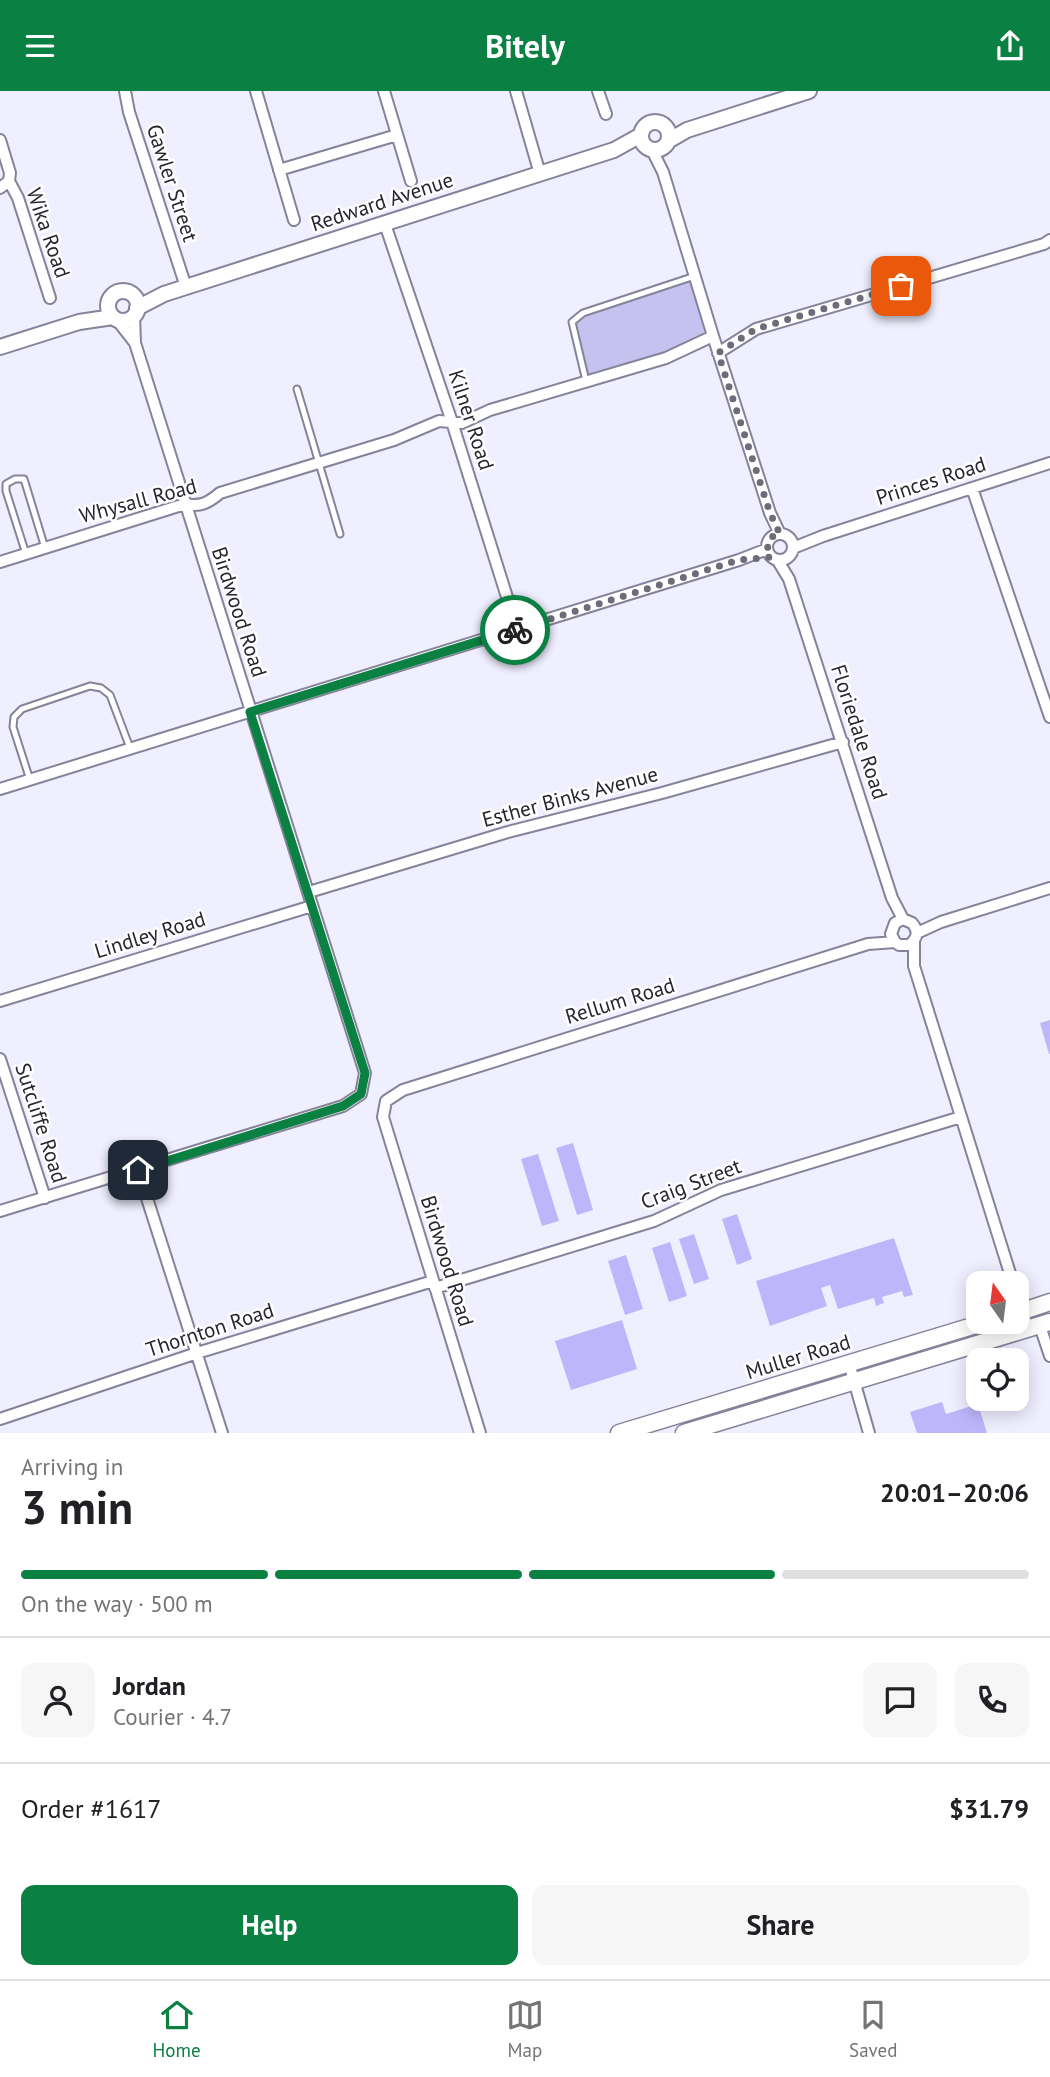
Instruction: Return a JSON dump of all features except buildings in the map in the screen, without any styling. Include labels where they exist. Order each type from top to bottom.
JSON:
[{"type":"main road","points":[[1029,1309],[1050,1302]]},
{"type":"main road","name":"Muller Road","points":[[684,1433],[1039,1326]]},
{"type":"main road","name":"Muller Road","points":[[619,1433],[966,1328]]},
{"type":"street","name":"Gawler Street","points":[[125,91],[129,112],[186,287]]},
{"type":"street","points":[[256,91],[294,220]]},
{"type":"street","points":[[384,91],[411,181]]},
{"type":"street","points":[[516,91],[540,174]]},
{"type":"street","points":[[598,91],[606,114]]},
{"type":"street","name":"Redward Avenue","points":[[135,306],[164,294],[540,174],[614,151],[654,144],[687,130],[808,91]]},
{"type":"street","points":[[650,123],[663,125],[668,131],[654,144],[643,130],[650,123]]},
{"type":"street","name":"Redward Avenue","points":[[663,125],[687,130]]},
{"type":"street","points":[[279,170],[397,135]]},
{"type":"street","name":"Wika Road","points":[[0,140],[10,173],[5,184],[18,198],[50,298]]},
{"type":"street","name":"Floriedale Road","points":[[654,144],[789,579],[892,898],[905,928],[914,966],[1009,1271]]},
{"type":"street","name":"Kilner Road","points":[[385,224],[452,422],[517,629]]},
{"type":"street","points":[[718,353],[756,329],[1050,240]]},
{"type":"street","points":[[0,347],[79,322],[127,320],[135,306],[125,292],[118,293],[109,303],[79,322]]},
{"type":"street","points":[[109,303],[109,310],[115,319]]},
{"type":"street","name":"Birdwood Road","points":[[135,306],[135,343],[365,1073],[361,1094],[343,1106],[138,1170]]},
{"type":"street","name":"Birdwood Road","points":[[115,319],[135,343]]},
{"type":"street","name":"Whysall Road","points":[[0,562],[185,504],[207,504],[220,493],[394,440],[439,421],[462,423],[490,410],[666,358],[713,336]]},
{"type":"street","name":"Princes Road","points":[[0,789],[823,536],[1050,463]]},
{"type":"street","points":[[972,488],[1050,717]]},
{"type":"street","points":[[1037,675],[1050,671]]},
{"type":"street","name":"Esther Binks Avenue","points":[[309,892],[508,832],[662,793],[843,742]]},
{"type":"street","points":[[905,928],[941,922],[1050,888]]},
{"type":"street","name":"Lindley Road","points":[[0,1001],[312,906]]},
{"type":"street","name":"Floriedale Road","points":[[905,928],[897,944],[914,966]]},
{"type":"street","name":"Rellum Road","points":[[386,1101],[403,1090],[868,944],[905,928],[909,945],[868,944]]},
{"type":"street","name":"Sutcliffe Road","points":[[0,1059],[45,1199]]},
{"type":"street","name":"Birdwood Road","points":[[386,1101],[383,1117],[480,1433]]},
{"type":"street","name":"Craig Street","points":[[434,1284],[654,1221],[734,1186],[961,1117]]},
{"type":"street","points":[[0,1211],[138,1170],[222,1433]]},
{"type":"street","name":"Thornton Road","points":[[0,1419],[197,1353],[434,1284]]},
{"type":"street","points":[[1039,1326],[1050,1356]]},
{"type":"street","points":[[849,1363],[869,1433]]},
{"type":"lane","points":[[586,381],[572,322],[583,313],[695,276]]},
{"type":"lane","points":[[297,389],[340,534]]},
{"type":"lane","points":[[26,554],[6,491],[6,484],[15,479],[24,479],[45,548]]},
{"type":"lane","points":[[30,780],[13,727],[14,717],[22,709],[90,686],[101,688],[110,695],[130,749]]},
{"type":"shaded area","points":[[695,276],[713,336],[586,381],[572,322],[583,313]]},
{"type":"way so far","points":[[515,630],[739,560],[771,557],[767,545],[773,536],[780,534],[770,513],[718,353],[756,329],[901,286]]},
{"type":"route","points":[[138,1170],[343,1106],[361,1094],[365,1073],[250,712],[515,630]]}]
